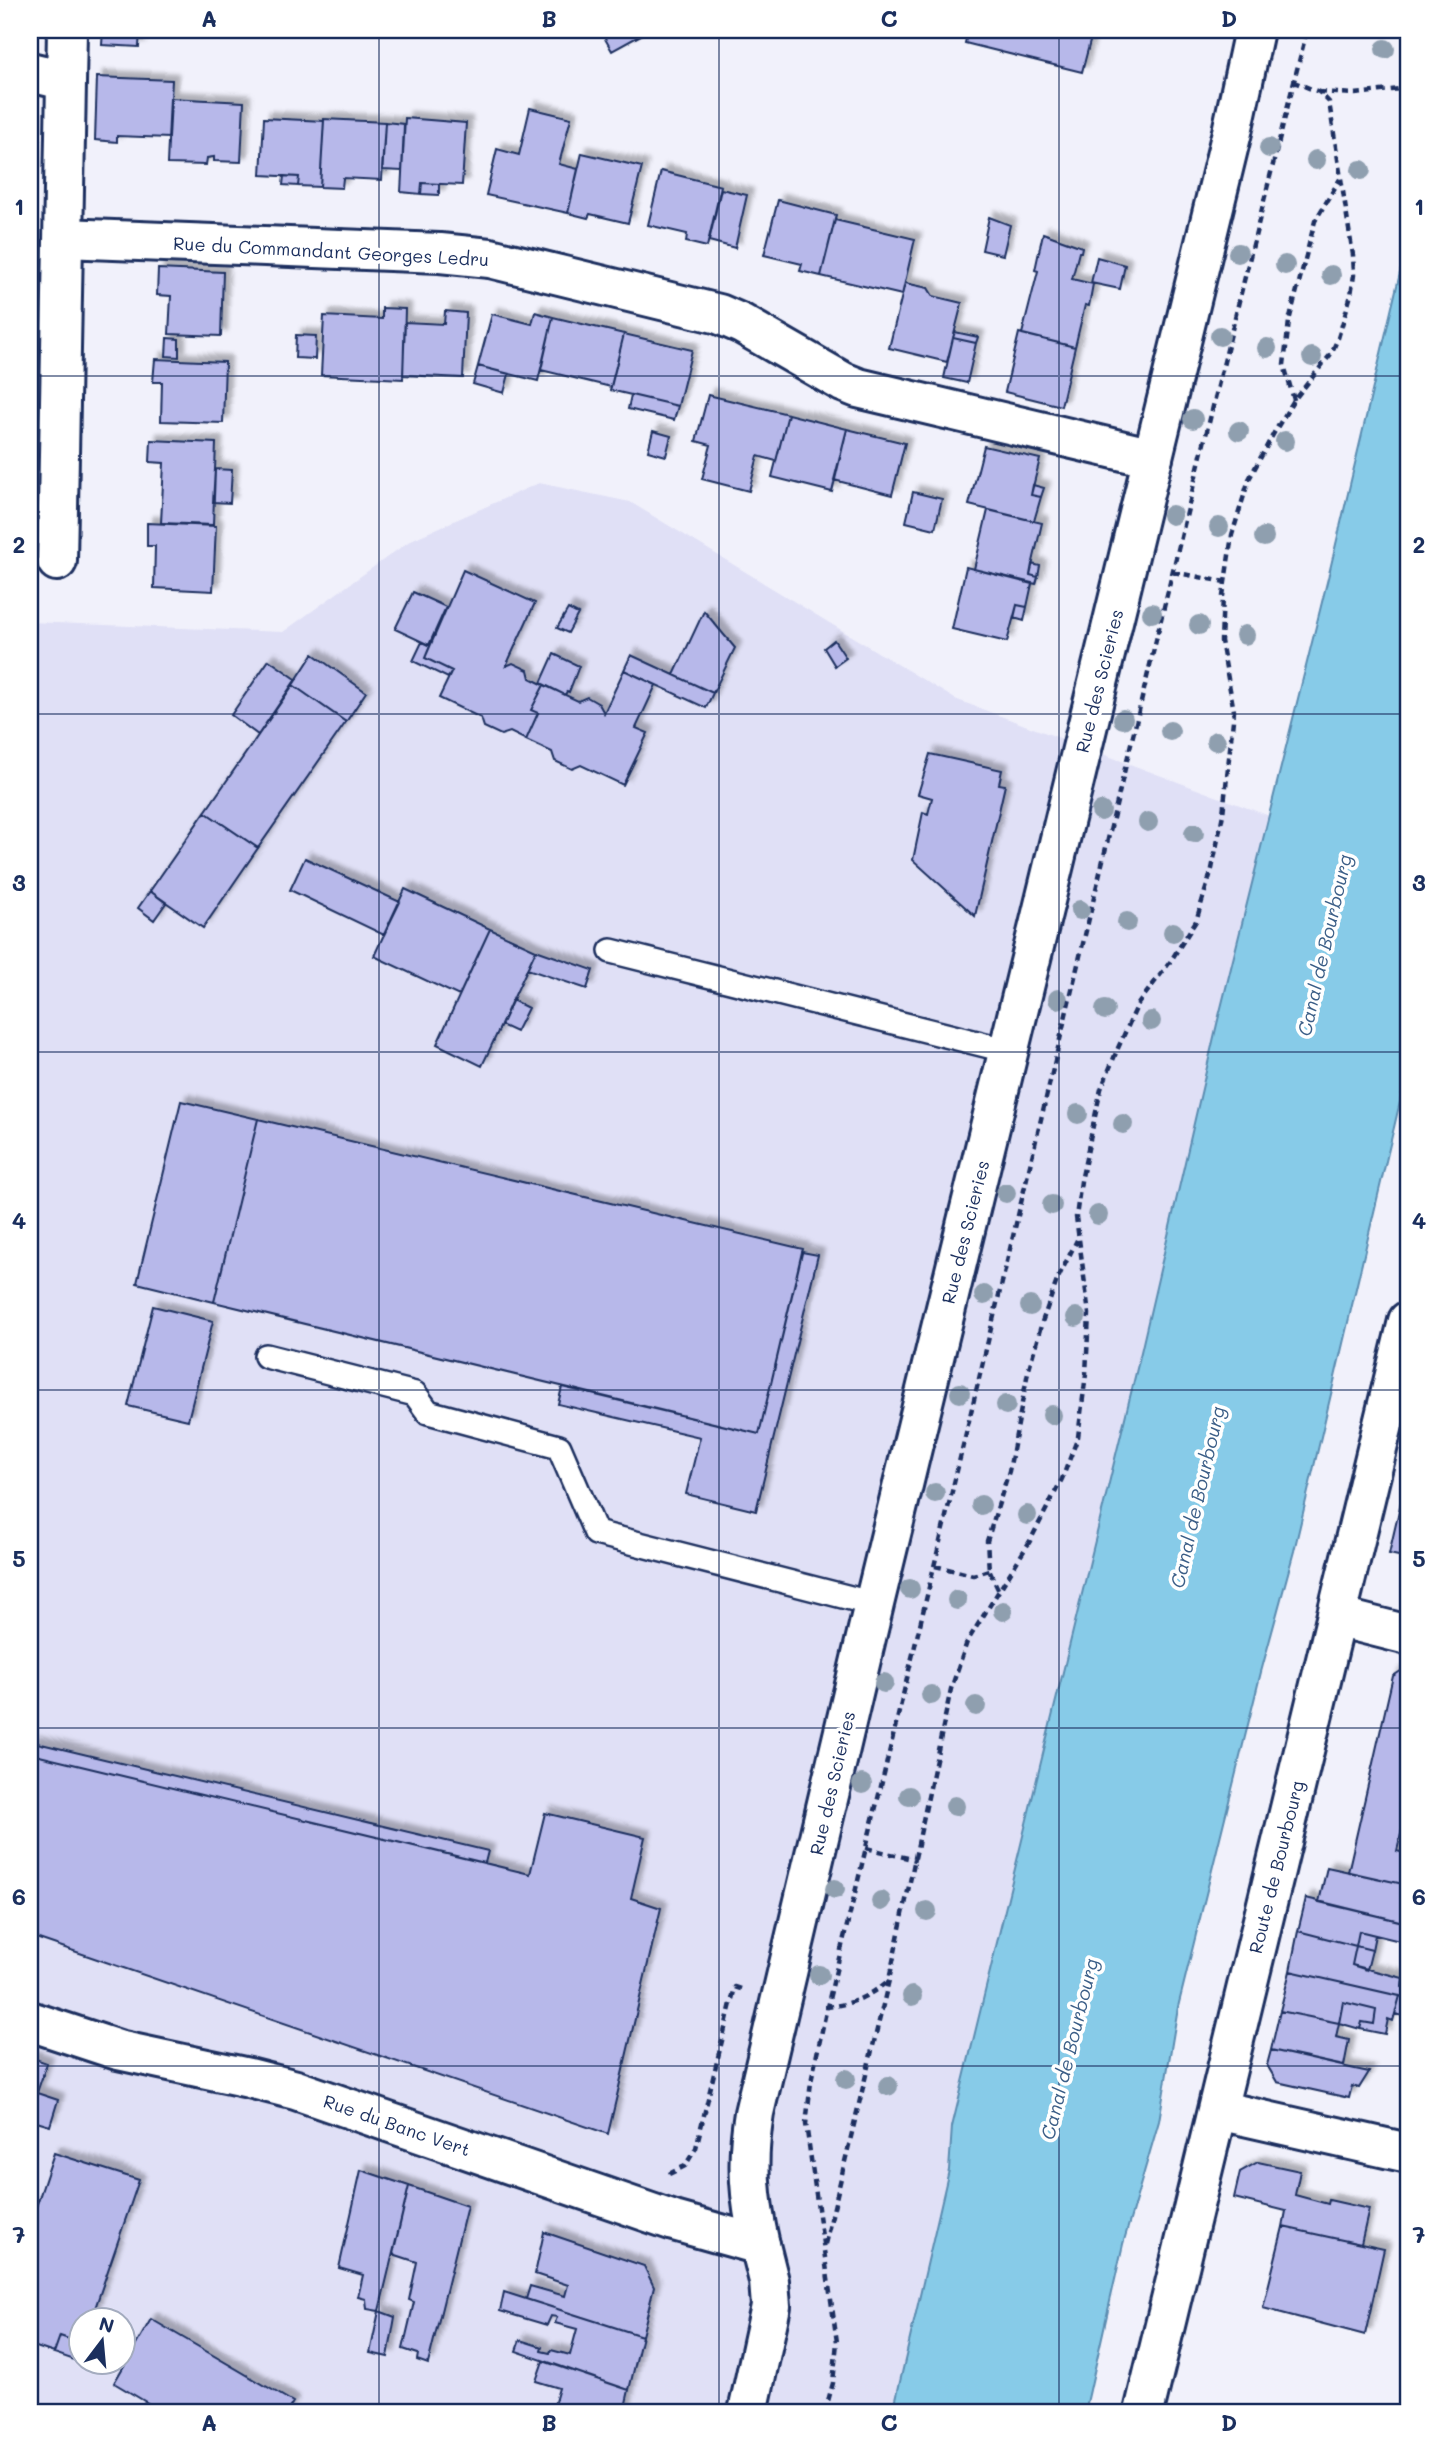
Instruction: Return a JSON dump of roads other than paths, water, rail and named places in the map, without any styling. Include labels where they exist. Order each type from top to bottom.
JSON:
[{"type":"street","points":[[57,561],[64,238],[47,76],[67,30]]},
{"type":"street","name":"Rue des Scieries","points":[[748,2412],[771,2306],[769,2281],[749,2191],[748,2154],[754,2113],[874,1604],[1254,38]]},
{"type":"street","name":"Rue du Commandant Georges Ledru","points":[[64,238],[440,253],[506,261],[730,318],[858,388],[1153,458]]},
{"type":"street","name":"Route de Bourbourg","points":[[1144,2412],[1408,1321]]},
{"type":"street","points":[[1337,1617],[1408,1635]]},
{"type":"street","name":"Rue du Banc Vert","points":[[30,2021],[118,2050],[249,2078],[296,2091],[674,2221],[760,2245]]},
{"type":"street","points":[[1218,2110],[1408,2154]]},
{"type":"lane","points":[[611,951],[1009,1051]]},
{"type":"lane","points":[[266,1356],[415,1394],[428,1412],[559,1447],[596,1533],[874,1604]]},
{"type":"water","name":"Canal de Bourbourg","points":[[1408,239],[1408,1068],[1294,1551],[1261,1672],[1178,2007],[1159,2121],[1123,2244],[1085,2412],[893,2412],[949,2170],[952,2127]]}]
